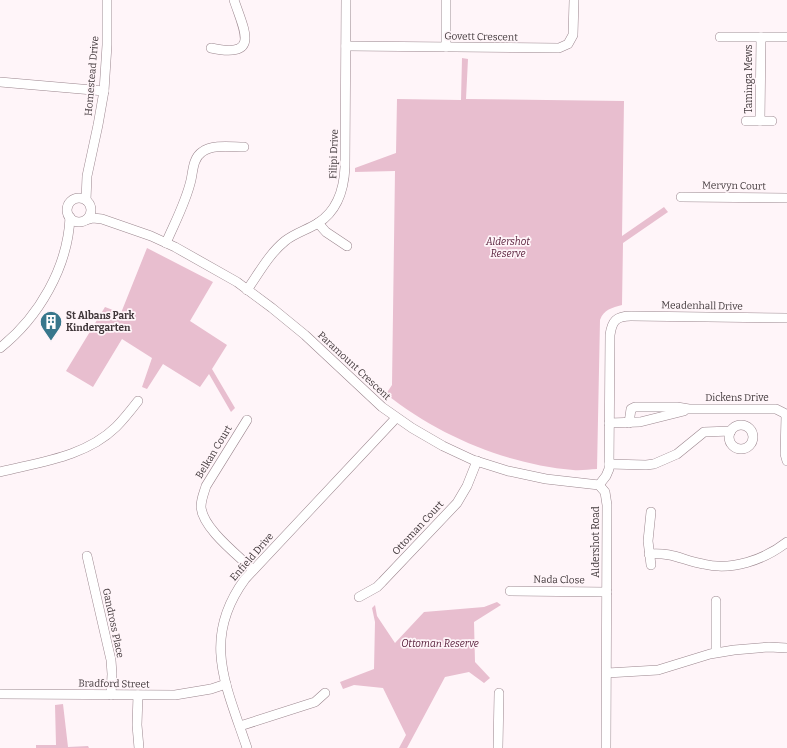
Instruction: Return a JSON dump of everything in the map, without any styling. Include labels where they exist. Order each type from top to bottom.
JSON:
[{"type":"street","name":"Homestead Drive","points":[[88,204],[87,176],[104,90],[107,44],[107,0]]},
{"type":"street","points":[[211,48],[236,50],[241,48],[245,42],[245,32],[234,0]]},
{"type":"street","name":"Filipi Drive","points":[[248,290],[276,249],[286,240],[318,223],[326,217],[341,195],[344,182],[346,0]]},
{"type":"street","points":[[446,0],[446,47]]},
{"type":"street","name":"Govett Crescent","points":[[346,46],[564,47],[573,36],[574,0]]},
{"type":"street","points":[[720,37],[787,37]]},
{"type":"street","name":"Taminga Mews","points":[[760,121],[761,37]]},
{"type":"street","points":[[0,82],[104,90]]},
{"type":"street","name":"Taminga Mews","points":[[746,121],[772,121]]},
{"type":"street","points":[[166,243],[188,192],[192,170],[197,156],[206,150],[213,148],[244,147]]},
{"type":"street","name":"Homestead Drive","points":[[74,199],[87,176]]},
{"type":"street","name":"Mervyn Court","points":[[681,197],[787,198]]},
{"type":"street","points":[[0,348],[18,332],[42,300],[54,278],[67,241],[70,217],[68,207],[71,201],[80,198],[88,204],[90,214],[84,221],[77,225],[67,241]]},
{"type":"street","name":"Paramount Crescent","points":[[88,204],[103,217],[112,222]]},
{"type":"street","points":[[70,217],[75,221],[84,221]]},
{"type":"street","name":"Paramount Crescent","points":[[84,221],[93,218],[102,219],[151,236],[204,263],[248,290],[305,335],[366,393],[396,418],[443,446],[477,461],[508,470],[546,479],[599,485]]},
{"type":"street","points":[[318,223],[326,232],[347,246]]},
{"type":"street","name":"Meadenhall Drive","points":[[609,423],[610,334],[612,325],[617,319],[626,316],[787,318]]},
{"type":"street","points":[[0,472],[83,450],[116,428],[138,402]]},
{"type":"street","name":"Dickens Drive","points":[[629,423],[630,412],[633,408],[662,412],[689,409],[781,410],[784,413],[786,421],[785,454],[787,461]]},
{"type":"street","name":"Dickens Drive","points":[[609,423],[645,421],[662,412]]},
{"type":"street","name":"Enfield Drive","points":[[247,748],[226,684],[220,655],[221,636],[225,615],[239,588],[254,570],[396,418]]},
{"type":"street","name":"Belkan Court","points":[[246,420],[206,486],[202,497],[201,508],[204,518],[212,531],[254,570]]},
{"type":"street","points":[[599,485],[608,474],[609,423]]},
{"type":"street","points":[[609,464],[646,466],[654,464],[677,454],[704,432],[731,431]]},
{"type":"street","name":"Ottoman Court","points":[[359,597],[377,587],[457,503],[467,486],[477,461]]},
{"type":"street","name":"Aldershot Road","points":[[599,485],[604,492],[607,505],[606,748]]},
{"type":"street","points":[[651,512],[648,541],[651,566]]},
{"type":"street","points":[[649,554],[669,554],[701,564],[724,566],[751,562],[766,556],[787,542]]},
{"type":"street","name":"Gandross Place","points":[[87,556],[111,660],[111,695]]},
{"type":"street","name":"Nada Close","points":[[510,591],[607,592]]},
{"type":"street","points":[[716,601],[716,652]]},
{"type":"street","points":[[607,673],[658,670],[716,652],[758,648],[787,648]]},
{"type":"street","name":"Bradford Street","points":[[0,694],[174,695],[205,690],[226,684]]},
{"type":"street","points":[[240,726],[315,702],[325,693]]},
{"type":"street","points":[[498,693],[498,748]]},
{"type":"street","points":[[138,695],[137,725],[139,748]]},
{"type":"green space","name":"Aldershot Reserve","points":[[462,58],[468,59],[466,99],[624,101],[622,236],[664,207],[668,212],[623,243],[622,305],[606,311],[600,320],[597,469],[576,470],[548,467],[523,462],[474,446],[428,423],[386,394],[392,385],[395,171],[355,172],[355,168],[396,153],[397,99],[461,100]]},
{"type":"green space","points":[[147,248],[213,282],[190,321],[227,345],[212,369],[235,408],[231,412],[209,374],[200,387],[163,364],[147,389],[142,387],[152,358],[122,339],[93,387],[66,371],[105,307],[121,313]]},
{"type":"green space","name":"Ottoman Reserve","points":[[497,602],[501,605],[474,622],[475,662],[490,678],[484,683],[469,672],[445,677],[407,748],[399,748],[406,735],[383,688],[354,685],[343,689],[340,682],[374,669],[375,622],[372,608],[375,605],[377,616],[395,643],[424,612],[484,607]]},
{"type":"green space","points":[[63,704],[68,747],[88,746],[89,748],[36,748],[36,745],[56,745],[55,705]]},
{"type":"place","name":"St Albans Park Kindergarten","points":[[51,342]]}]
